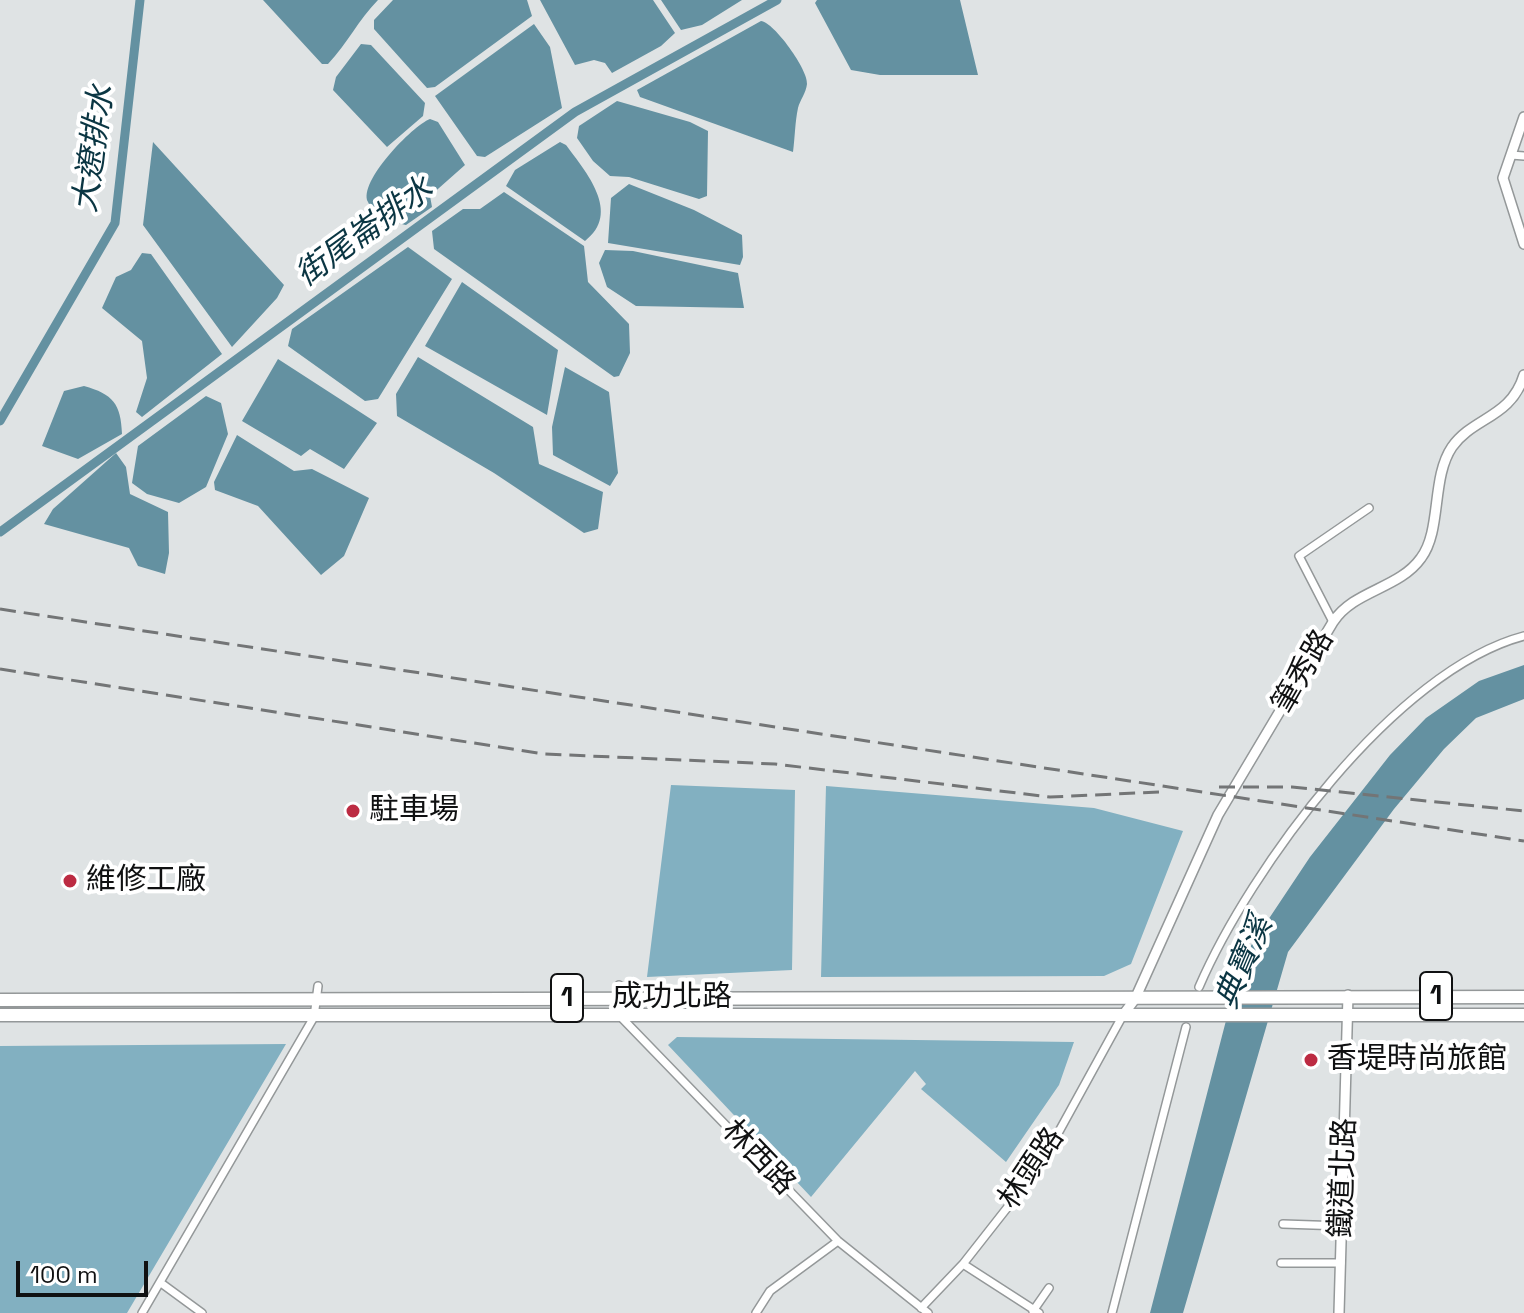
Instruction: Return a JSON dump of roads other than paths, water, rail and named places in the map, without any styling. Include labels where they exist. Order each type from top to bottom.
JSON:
[{"type":"main road","name":"成功北路","points":[[0,1000],[317,993],[618,992],[1135,999],[1200,992]]},
{"type":"main road","name":"1","points":[[1200,992],[1294,996],[1524,997]]},
{"type":"main road","name":"成功北路","points":[[0,1015],[1348,1014]]},
{"type":"main road","name":"1","points":[[1348,1014],[1524,1015]]},
{"type":"street","points":[[1524,117],[1503,178],[1524,244]]},
{"type":"street","points":[[1511,155],[1524,156]]},
{"type":"street","name":"筆秀路","points":[[1123,1015],[1135,999],[1218,815],[1333,622],[1358,599],[1401,577],[1423,557],[1447,458],[1453,445],[1510,402],[1524,375]]},
{"type":"street","points":[[1333,622],[1299,556],[1369,508]]},
{"type":"street","points":[[1200,992],[1220,938],[1321,794],[1371,738],[1445,673],[1500,642],[1524,636]]},
{"type":"street","points":[[618,992],[618,1014]]},
{"type":"street","points":[[142,1313],[314,1017],[317,993]]},
{"type":"street","name":"鐵道北路","points":[[1339,1313],[1348,995]]},
{"type":"street","name":"林西路","points":[[618,1014],[838,1241],[924,1310]]},
{"type":"street","name":"林頭路","points":[[924,1310],[1040,1166],[1123,1015]]},
{"type":"street","points":[[1112,1313],[1186,1027]]},
{"type":"street","points":[[1283,1224],[1343,1226]]},
{"type":"street","points":[[756,1313],[770,1291],[838,1241]]},
{"type":"street","points":[[1281,1263],[1341,1263]]},
{"type":"street","points":[[963,1264],[1035,1312],[1049,1288]]},
{"type":"street","points":[[161,1283],[202,1313]]},
{"type":"water","points":[[263,0],[378,0],[328,64],[322,64]]},
{"type":"water","points":[[393,0],[527,0],[532,16],[435,87],[427,88],[374,29],[374,20]]},
{"type":"water","points":[[540,0],[653,0],[675,33],[661,46],[612,73],[605,63],[594,60],[575,65]]},
{"type":"water","points":[[661,0],[742,0],[702,25],[681,30]]},
{"type":"water","points":[[817,0],[960,0],[978,75],[880,75],[851,70],[815,3]]},
{"type":"water","points":[[761,21],[782,38],[806,78],[807,84],[797,113],[793,152],[640,97],[637,90]]},
{"type":"water","points":[[534,24],[550,47],[562,108],[485,157],[477,156],[435,96]]},
{"type":"water","points":[[361,44],[371,45],[425,103],[423,116],[387,147],[333,90],[336,77]]},
{"type":"water","points":[[617,101],[690,122],[708,131],[707,196],[699,199],[629,177],[610,176],[593,161],[577,138],[579,126]]},
{"type":"water","points":[[430,119],[438,122],[465,165],[430,196],[432,207],[406,225],[374,210],[368,202],[367,193],[388,156],[411,132]]},
{"type":"water","points":[[153,142],[284,285],[277,298],[232,347],[143,225]]},
{"type":"water","points":[[560,142],[583,167],[601,205],[596,230],[585,241],[506,186],[515,170]]},
{"type":"water","points":[[629,184],[694,210],[742,235],[743,257],[740,265],[608,243],[611,198]]},
{"type":"water","points":[[504,192],[584,246],[588,282],[629,324],[630,353],[619,376],[614,377],[434,249],[432,231],[463,209],[480,209]]},
{"type":"water","points":[[408,247],[452,279],[378,399],[365,401],[288,346],[292,329]]},
{"type":"water","points":[[605,250],[633,251],[738,273],[744,308],[636,306],[607,287],[599,263]]},
{"type":"water","points":[[142,253],[151,254],[222,354],[142,417],[136,412],[147,378],[142,341],[102,308],[116,277],[131,270]]},
{"type":"water","points":[[462,282],[558,350],[547,415],[425,346]]},
{"type":"water","points":[[418,357],[533,427],[539,464],[603,492],[598,529],[584,533],[494,473],[397,416],[396,394]]},
{"type":"water","points":[[278,359],[377,423],[344,469],[310,449],[301,456],[242,421]]},
{"type":"water","points":[[565,367],[609,392],[618,473],[610,486],[553,455],[552,427]]},
{"type":"water","points":[[84,386],[114,402],[120,415],[122,434],[78,459],[42,446],[64,391]]},
{"type":"water","points":[[206,396],[221,403],[228,434],[206,487],[179,503],[147,494],[132,483],[138,446]]},
{"type":"water","points":[[237,435],[294,471],[312,469],[369,498],[344,556],[321,575],[258,506],[215,490],[214,482]]},
{"type":"water","points":[[116,453],[126,467],[130,494],[168,512],[169,553],[165,574],[138,566],[129,548],[44,524],[53,509]]},
{"type":"water","name":"典寶溪","points":[[1524,665],[1524,699],[1476,718],[1444,749],[1394,809],[1288,952],[1183,1313],[1150,1313],[1242,959],[1310,857],[1390,755],[1426,718],[1479,681]]},
{"type":"waterway","name":"大遼排水","points":[[0,421],[115,223],[140,0]]},
{"type":"waterway","name":"街尾崙排水","points":[[0,532],[575,112],[777,0]]},
{"type":"railway","points":[[0,609],[1524,841]]},
{"type":"railway","points":[[0,669],[544,754],[775,764],[1050,797],[1159,792]]},
{"type":"railway","points":[[1219,787],[1292,787],[1524,811]]},
{"type":"place","name":"駐車場","points":[[353,811]]},
{"type":"place","name":"維修工廠","points":[[70,881]]},
{"type":"place","name":"香堤時尚旅館","points":[[1311,1060]]}]
